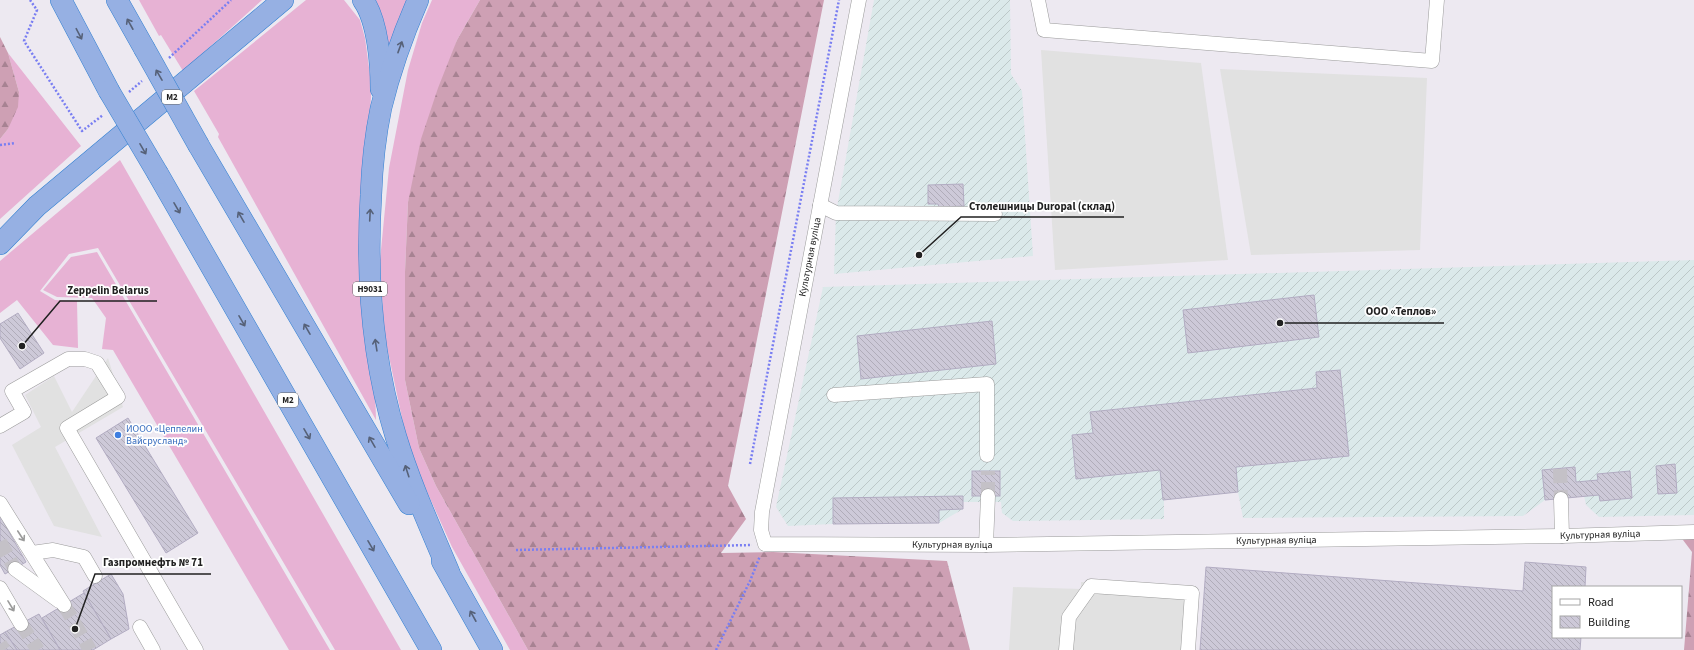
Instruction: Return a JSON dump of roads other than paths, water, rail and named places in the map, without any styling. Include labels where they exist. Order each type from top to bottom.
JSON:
[{"type":"highway","name":"М2","points":[[61,0],[109,91],[431,650]]},
{"type":"highway","name":"М2","points":[[117,0],[199,146],[449,572],[492,650]]},
{"type":"highway","points":[[0,244],[37,206],[282,0]]},
{"type":"highway","name":"Н9031","points":[[363,0],[375,32],[380,60],[381,108]]},
{"type":"highway","name":"Н9031","points":[[418,0],[381,108],[375,143],[369,227],[369,268],[376,343],[396,436],[412,484],[449,572]]},
{"type":"highway","points":[[417,627],[424,650]]},
{"type":"street","name":"Культурная вуліца","points":[[859,0],[762,512],[761,530],[765,544],[986,545],[1562,536],[1694,532]]},
{"type":"street","points":[[1038,0],[1044,30],[1432,61],[1437,0]]},
{"type":"street","points":[[820,205],[836,213],[995,214]]},
{"type":"street","points":[[0,426],[24,412],[12,391],[68,359],[85,359],[97,363],[118,397],[67,428],[196,650]]},
{"type":"street","points":[[834,395],[987,384],[988,455]]},
{"type":"street","points":[[986,545],[988,496]]},
{"type":"street","points":[[1561,499],[1562,536]]},
{"type":"street","points":[[0,503],[64,605],[15,569]]},
{"type":"street","points":[[32,553],[53,550],[84,557],[95,576]]},
{"type":"street","points":[[1066,650],[1069,617],[1091,586],[1192,593],[1188,650]]},
{"type":"street","points":[[0,588],[21,624]]},
{"type":"street","points":[[140,626],[153,650]]},
{"type":"tunnel","points":[[1560,469],[1561,499]]},
{"type":"tunnel","points":[[988,471],[988,496]]},
{"type":"tunnel","points":[[0,542],[15,569]]},
{"type":"tunnel","points":[[64,605],[90,650]]},
{"type":"tunnel","points":[[21,624],[38,650]]},
{"type":"tunnel","points":[[0,644],[4,650]]},
{"type":"place","name":"Столешницы Duropal (склад)","points":[[919,255]]},
{"type":"place","name":"ООО «Теплов»","points":[[1280,323]]},
{"type":"place","name":"Zeppelin Belarus","points":[[22,346]]},
{"type":"place","name":"ИООО «Цеппелин Вайсрусланд»","points":[[118,435]]},
{"type":"place","name":"Газпромнефть № 71","points":[[75,629]]}]
